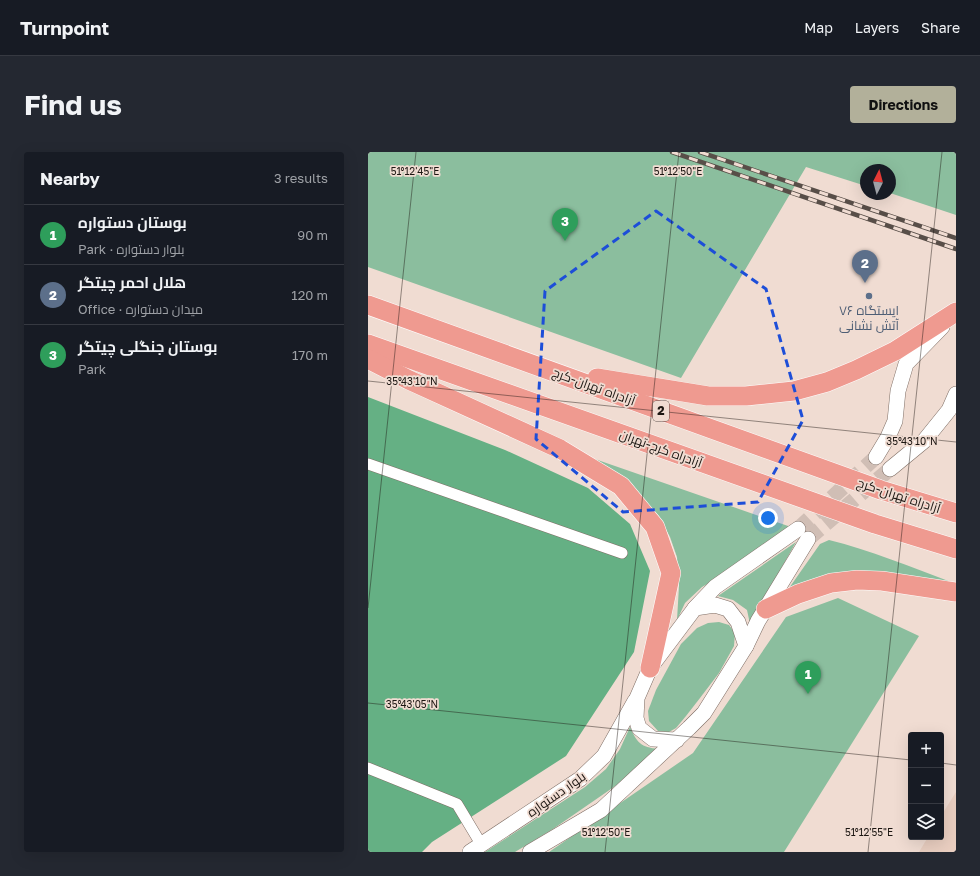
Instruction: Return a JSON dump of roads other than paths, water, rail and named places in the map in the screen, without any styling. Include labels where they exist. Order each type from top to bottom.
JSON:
[{"type":"highway","points":[[368,304],[601,379],[708,396],[746,396],[794,391],[827,382],[895,351],[956,312]]},
{"type":"highway","name":"آزادراه تهران-کرج","points":[[368,304],[881,490],[956,513]]},
{"type":"highway","name":"آزادراه کرج-تهران","points":[[368,344],[875,524],[956,549]]},
{"type":"highway","points":[[368,358],[409,380],[560,449],[621,486],[655,527],[670,573],[650,668]]},
{"type":"highway","points":[[766,609],[798,594],[831,583],[857,580],[882,581],[956,592]]},
{"type":"main road","points":[[876,457],[888,437],[895,421],[898,391],[906,364],[956,312]]},
{"type":"main road","points":[[890,469],[924,441],[949,410],[956,394]]},
{"type":"main road","points":[[530,852],[601,810],[677,740],[704,713],[746,646],[803,534],[714,587],[695,608],[650,668],[637,698],[636,718],[639,728],[653,739],[677,740]]},
{"type":"main road","points":[[695,608],[715,605],[728,609],[738,622],[746,646]]},
{"type":"main road","name":"بلوار دستواره","points":[[476,848],[580,779],[604,756],[637,698]]},
{"type":"street","points":[[368,464],[622,554]]},
{"type":"street","points":[[368,768],[457,804],[476,848]]},
{"type":"tunnel","points":[[798,529],[876,457]]},
{"type":"tunnel","points":[[808,539],[890,469]]},
{"type":"railway","points":[[672,152],[956,249]]},
{"type":"railway","points":[[700,152],[956,238]]},
{"type":"place","name":"بوستان جنگلی چیتگر","points":[[565,241]]},
{"type":"place","name":"هلال احمر چیتگر","points":[[865,283]]},
{"type":"place","name":"ایستگاه ۷۶ آتش نشانی","points":[[869,296]]},
{"type":"place","name":"بوستان دستواره","points":[[808,694]]}]
